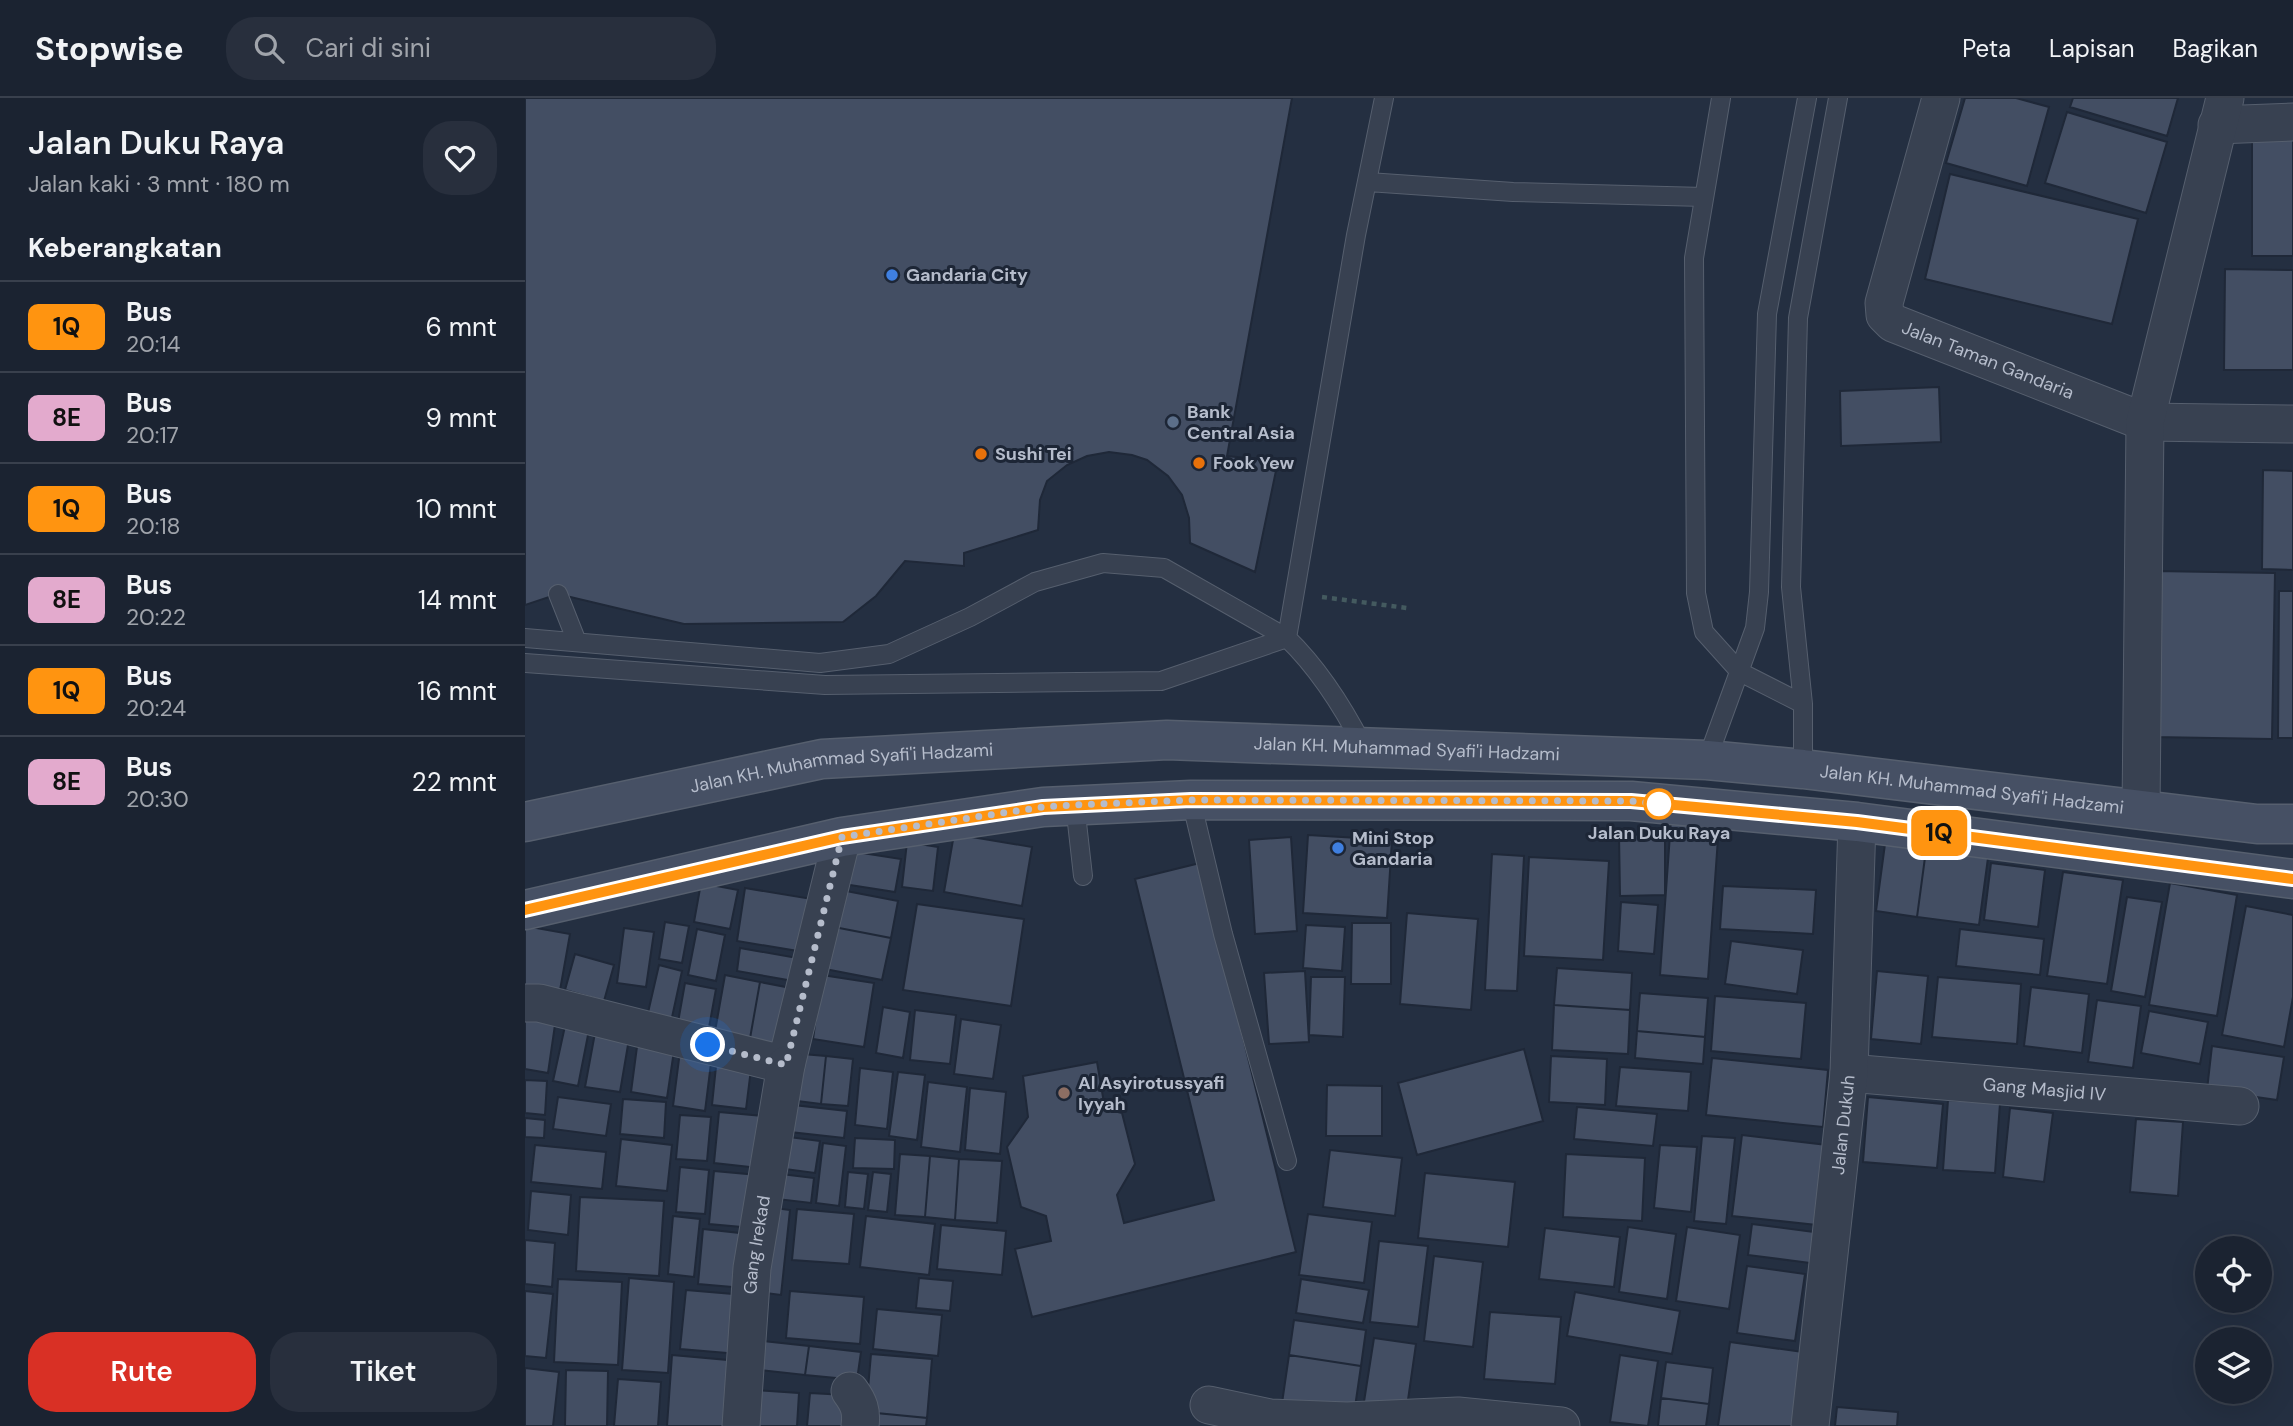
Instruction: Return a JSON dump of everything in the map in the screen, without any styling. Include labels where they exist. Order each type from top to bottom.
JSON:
[{"type":"main road","name":"Jalan KH. Muhammad Syafi'i Hadzami","points":[[525,822],[822,759],[1167,740],[1707,760],[1803,769],[2257,824],[2293,824]]},
{"type":"main road","points":[[1030,747],[1059,806]]},
{"type":"main road","points":[[525,910],[842,837],[1059,806],[1191,800],[1631,801],[1857,822],[2293,879]]},
{"type":"street","name":"Jalan Taman Gandaria","points":[[1941,98],[1884,303],[1885,315],[1892,323],[2145,422]]},
{"type":"street","points":[[2141,810],[2145,422],[2221,111],[2293,122]]},
{"type":"street","points":[[2145,422],[2293,424]]},
{"type":"street","name":"Jalan Dukuh","points":[[1810,1426],[1849,1073],[1857,822]]},
{"type":"street","name":"Gang Irekad","points":[[741,1426],[752,1268],[786,1065],[842,837]]},
{"type":"street","points":[[525,1003],[539,1003],[786,1065]]},
{"type":"street","name":"Gang Masjid IV","points":[[1849,1073],[2240,1106]]},
{"type":"street","points":[[850,1391],[862,1412],[860,1426]]},
{"type":"street","points":[[1209,1405],[1270,1418],[1347,1420],[1458,1416],[1562,1426]]},
{"type":"lane","points":[[1287,638],[1356,235],[1384,98]]},
{"type":"lane","points":[[1721,98],[1694,258],[1696,593],[1704,632],[1740,672],[1803,704]]},
{"type":"lane","points":[[1707,760],[1755,628],[1759,592],[1767,314],[1807,98]]},
{"type":"lane","points":[[1803,769],[1803,704],[1791,587],[1798,318],[1838,98]]},
{"type":"lane","points":[[1368,182],[1513,192],[1704,197]]},
{"type":"lane","points":[[525,638],[820,663],[889,654],[970,617],[1035,582],[1103,563],[1164,568],[1287,638],[1301,652],[1344,710],[1363,746]]},
{"type":"lane","points":[[558,594],[577,642]]},
{"type":"lane","points":[[525,663],[825,685],[1161,681],[1287,638]]},
{"type":"lane","points":[[1191,800],[1223,934],[1287,1161]]},
{"type":"lane","points":[[1059,806],[1083,876]]},
{"type":"path","points":[[1294,594],[1407,608]]},
{"type":"building","name":"Gandaria City","points":[[525,98],[1292,98],[1227,456],[1278,461],[1255,572],[1190,543],[1189,518],[1182,495],[1168,476],[1147,460],[1109,452],[1087,456],[1067,465],[1047,481],[1040,500],[1038,530],[964,553],[964,566],[905,561],[876,596],[843,622],[684,624],[558,594],[525,605]]},
{"type":"building","points":[[1965,98],[2016,98],[2049,107],[2027,186],[1946,163]]},
{"type":"building","points":[[2073,98],[2178,98],[2167,136],[2070,107]]},
{"type":"building","points":[[2067,112],[2167,142],[2146,213],[2045,183]]},
{"type":"building","points":[[2252,136],[2293,136],[2293,256],[2252,256]]},
{"type":"building","points":[[1950,174],[2138,219],[2112,324],[1925,279]]},
{"type":"building","points":[[2225,269],[2293,270],[2293,370],[2224,370]]},
{"type":"building","points":[[1939,387],[1941,442],[1841,446],[1840,391]]},
{"type":"building","points":[[2263,470],[2293,471],[2293,570],[2262,569]]},
{"type":"building","points":[[2155,571],[2275,573],[2272,739],[2153,737]]},
{"type":"building","points":[[2279,591],[2293,591],[2293,738],[2278,738]]},
{"type":"building","points":[[1672,806],[1720,810],[1708,979],[1660,975]]},
{"type":"building","points":[[954,834],[1032,847],[1022,906],[944,892]]},
{"type":"building","points":[[1665,834],[1665,895],[1620,896],[1619,835]]},
{"type":"building","points":[[1308,835],[1392,840],[1387,918],[1303,913]]},
{"type":"building","points":[[1291,837],[1297,931],[1255,934],[1249,840]]},
{"type":"building","points":[[907,842],[938,847],[933,891],[902,887]]},
{"type":"building","points":[[1885,844],[1926,850],[1917,917],[1876,911]]},
{"type":"building","points":[[843,850],[901,859],[895,892],[837,883]]},
{"type":"building","points":[[1926,850],[1988,858],[1979,925],[1917,917]]},
{"type":"building","points":[[1492,854],[1524,856],[1517,991],[1485,990]]},
{"type":"building","points":[[1529,857],[1609,861],[1603,960],[1524,956]]},
{"type":"building","name":"Al Asyirotussyafi Iyyah","points":[[1200,863],[1296,1252],[1032,1317],[1015,1249],[1051,1241],[1046,1216],[1021,1207],[1007,1147],[1028,1117],[1023,1076],[1097,1062],[1105,1109],[1122,1113],[1135,1164],[1117,1195],[1124,1223],[1214,1200],[1135,879]]},
{"type":"building","points":[[1991,863],[2045,870],[2038,927],[1984,920]]},
{"type":"building","points":[[2063,872],[2123,880],[2107,984],[2047,976]]},
{"type":"building","points":[[701,883],[738,890],[730,929],[694,922]]},
{"type":"building","points":[[2170,883],[2237,895],[2217,1016],[2149,1005]]},
{"type":"building","points":[[1723,886],[1816,890],[1813,934],[1720,929]]},
{"type":"building","points":[[745,888],[812,899],[804,952],[737,941]]},
{"type":"building","points":[[841,890],[898,901],[891,938],[834,927]]},
{"type":"building","points":[[2127,897],[2162,902],[2145,997],[2111,991]]},
{"type":"building","points":[[1621,902],[1658,905],[1654,954],[1618,951]]},
{"type":"building","points":[[917,904],[1024,919],[1011,1006],[903,990]]},
{"type":"building","points":[[2246,906],[2293,915],[2293,997],[2284,1047],[2222,1035]]},
{"type":"building","points":[[1407,913],[1478,919],[1471,1010],[1400,1004]]},
{"type":"building","points":[[665,922],[689,926],[682,963],[659,959]]},
{"type":"building","points":[[1352,923],[1391,923],[1391,984],[1351,984]]},
{"type":"building","points":[[1306,925],[1345,927],[1342,971],[1303,968]]},
{"type":"building","points":[[525,926],[570,934],[559,996],[525,989]]},
{"type":"building","points":[[834,927],[891,938],[882,980],[825,969]]},
{"type":"building","points":[[624,928],[654,932],[646,987],[617,983]]},
{"type":"building","points":[[697,929],[725,935],[716,981],[688,975]]},
{"type":"building","points":[[1960,929],[2044,939],[2040,975],[1956,966]]},
{"type":"building","points":[[1731,941],[1803,950],[1797,994],[1725,984]]},
{"type":"building","points":[[740,948],[803,959],[799,982],[737,971]]},
{"type":"building","points":[[575,954],[614,965],[604,1001],[565,990]]},
{"type":"building","points":[[659,965],[682,971],[671,1022],[647,1017]]},
{"type":"building","points":[[1557,968],[1632,973],[1630,1010],[1554,1005]]},
{"type":"building","points":[[1305,971],[1309,1042],[1269,1044],[1264,973]]},
{"type":"building","points":[[1877,971],[1928,976],[1921,1044],[1871,1039]]},
{"type":"building","points":[[725,975],[760,982],[749,1044],[714,1037]]},
{"type":"building","points":[[822,975],[874,983],[864,1047],[813,1039]]},
{"type":"building","points":[[1311,977],[1345,977],[1343,1037],[1309,1035]]},
{"type":"building","points":[[1938,977],[2021,984],[2017,1044],[1932,1037]]},
{"type":"building","points":[[760,982],[796,989],[785,1051],[749,1044]]},
{"type":"building","points":[[685,983],[716,989],[708,1033],[677,1028]]},
{"type":"building","points":[[2031,987],[2089,994],[2082,1053],[2024,1046]]},
{"type":"building","points":[[1640,993],[1708,998],[1705,1037],[1637,1031]]},
{"type":"building","points":[[1715,996],[1806,1003],[1801,1059],[1711,1051]]},
{"type":"building","points":[[2097,1000],[2141,1006],[2133,1068],[2088,1062]]},
{"type":"building","points":[[1554,1005],[1630,1010],[1628,1054],[1552,1050]]},
{"type":"building","points":[[883,1007],[910,1012],[903,1058],[876,1053]]},
{"type":"building","points":[[915,1010],[956,1015],[950,1064],[910,1060]]},
{"type":"building","points":[[2149,1011],[2208,1022],[2200,1064],[2141,1053]]},
{"type":"building","points":[[525,1013],[556,1018],[548,1073],[525,1069]]},
{"type":"building","points":[[961,1019],[1001,1025],[993,1079],[954,1074]]},
{"type":"building","points":[[565,1026],[589,1030],[578,1086],[553,1081]]},
{"type":"building","points":[[1637,1031],[1705,1037],[1703,1064],[1635,1058]]},
{"type":"building","points":[[595,1033],[629,1039],[620,1092],[585,1087]]},
{"type":"building","points":[[638,1039],[675,1044],[667,1098],[631,1092]]},
{"type":"building","points":[[2212,1046],[2284,1057],[2277,1100],[2207,1090]]},
{"type":"building","points":[[1524,1049],[1543,1121],[1417,1155],[1398,1083]]},
{"type":"building","points":[[680,1051],[712,1055],[705,1111],[673,1106]]},
{"type":"building","points":[[802,1054],[826,1056],[821,1104],[797,1101]]},
{"type":"building","points":[[826,1056],[853,1059],[848,1106],[821,1104]]},
{"type":"building","points":[[1551,1056],[1607,1059],[1605,1105],[1549,1102]]},
{"type":"building","points":[[717,1057],[752,1061],[746,1109],[712,1105]]},
{"type":"building","points":[[1712,1058],[1828,1070],[1823,1127],[1706,1115]]},
{"type":"building","points":[[1620,1067],[1691,1072],[1688,1111],[1616,1106]]},
{"type":"building","points":[[860,1068],[893,1072],[887,1129],[855,1125]]},
{"type":"building","points":[[898,1072],[925,1075],[917,1140],[889,1136]]},
{"type":"building","points":[[525,1080],[547,1081],[545,1115],[525,1113]]},
{"type":"building","points":[[928,1082],[967,1087],[960,1152],[921,1147]]},
{"type":"building","points":[[1327,1085],[1382,1086],[1382,1136],[1326,1136]]},
{"type":"building","points":[[970,1088],[1006,1092],[1000,1154],[965,1150]]},
{"type":"building","points":[[558,1097],[611,1104],[606,1136],[553,1129]]},
{"type":"building","points":[[1868,1097],[1943,1104],[1937,1168],[1863,1162]]},
{"type":"building","points":[[623,1099],[666,1102],[664,1138],[620,1134]]},
{"type":"building","points":[[1948,1100],[2000,1103],[1995,1173],[1943,1170]]},
{"type":"building","points":[[793,1105],[847,1111],[844,1138],[790,1132]]},
{"type":"building","points":[[1577,1107],[1657,1114],[1653,1146],[1574,1139]]},
{"type":"building","points":[[2010,1108],[2053,1113],[2044,1182],[2003,1177]]},
{"type":"building","points":[[719,1112],[763,1116],[759,1168],[714,1163]]},
{"type":"building","points":[[680,1115],[711,1117],[707,1161],[676,1159]]},
{"type":"building","points":[[525,1118],[545,1120],[544,1138],[525,1137]]},
{"type":"building","points":[[2136,1119],[2183,1122],[2178,1196],[2130,1192]]},
{"type":"building","points":[[1742,1135],[1827,1145],[1817,1225],[1732,1216]]},
{"type":"building","points":[[1702,1136],[1735,1138],[1726,1224],[1694,1221]]},
{"type":"building","points":[[789,1137],[820,1141],[815,1173],[785,1169]]},
{"type":"building","points":[[855,1138],[895,1140],[894,1169],[853,1168]]},
{"type":"building","points":[[621,1139],[672,1145],[667,1191],[616,1186]]},
{"type":"building","points":[[823,1143],[846,1146],[839,1206],[816,1203]]},
{"type":"building","points":[[535,1145],[606,1152],[602,1189],[531,1182]]},
{"type":"building","points":[[1660,1145],[1697,1147],[1691,1212],[1654,1208]]},
{"type":"building","points":[[1330,1150],[1402,1158],[1395,1216],[1323,1207]]},
{"type":"building","points":[[900,1154],[930,1156],[925,1217],[895,1215]]},
{"type":"building","points":[[1566,1154],[1645,1158],[1642,1221],[1563,1217]]},
{"type":"building","points":[[930,1156],[959,1159],[955,1220],[925,1217]]},
{"type":"building","points":[[959,1159],[1002,1161],[997,1223],[955,1220]]},
{"type":"building","points":[[680,1167],[709,1170],[705,1214],[676,1212]]},
{"type":"building","points":[[714,1171],[758,1175],[753,1228],[709,1224]]},
{"type":"building","points":[[848,1172],[868,1174],[864,1209],[845,1207]]},
{"type":"building","points":[[873,1172],[891,1174],[887,1212],[868,1210]]},
{"type":"building","points":[[1425,1173],[1515,1182],[1508,1247],[1418,1238]]},
{"type":"building","points":[[781,1174],[814,1178],[811,1203],[777,1199]]},
{"type":"building","points":[[531,1191],[571,1195],[568,1235],[528,1230]]},
{"type":"building","points":[[580,1197],[664,1201],[659,1276],[576,1271]]},
{"type":"building","points":[[767,1207],[790,1210],[781,1295],[758,1292]]},
{"type":"building","points":[[797,1209],[854,1214],[849,1264],[792,1260]]},
{"type":"building","points":[[1308,1214],[1372,1222],[1364,1283],[1299,1275]]},
{"type":"building","points":[[673,1216],[700,1219],[694,1277],[668,1274]]},
{"type":"building","points":[[866,1216],[935,1224],[929,1275],[860,1267]]},
{"type":"building","points":[[1752,1224],[1814,1232],[1810,1263],[1748,1255]]},
{"type":"building","points":[[941,1225],[1006,1231],[1002,1275],[937,1269]]},
{"type":"building","points":[[1628,1227],[1676,1234],[1667,1299],[1619,1292]]},
{"type":"building","points":[[1687,1227],[1740,1235],[1729,1309],[1676,1301]]},
{"type":"building","points":[[1545,1228],[1620,1237],[1614,1287],[1539,1279]]},
{"type":"building","points":[[703,1229],[749,1234],[744,1288],[698,1284]]},
{"type":"building","points":[[525,1240],[555,1243],[552,1287],[525,1284]]},
{"type":"building","points":[[1379,1241],[1428,1246],[1418,1327],[1370,1322]]},
{"type":"building","points":[[1434,1256],[1483,1262],[1473,1347],[1424,1341]]},
{"type":"building","points":[[1747,1266],[1805,1274],[1795,1341],[1737,1333]]},
{"type":"building","points":[[629,1278],[674,1282],[668,1373],[622,1370]]},
{"type":"building","points":[[919,1278],[953,1281],[950,1311],[916,1308]]},
{"type":"building","points":[[558,1279],[622,1282],[618,1365],[554,1362]]},
{"type":"building","points":[[1301,1279],[1369,1290],[1363,1323],[1296,1313]]},
{"type":"building","points":[[686,1290],[745,1295],[739,1354],[680,1349]]},
{"type":"building","points":[[525,1291],[553,1294],[546,1358],[525,1356]]},
{"type":"building","points":[[790,1291],[864,1297],[860,1344],[786,1338]]},
{"type":"building","points":[[1575,1292],[1680,1311],[1672,1354],[1567,1336]]},
{"type":"building","points":[[877,1309],[942,1315],[938,1356],[873,1349]]},
{"type":"building","points":[[1490,1312],[1561,1317],[1555,1384],[1484,1379]]},
{"type":"building","points":[[1294,1320],[1366,1330],[1361,1366],[1289,1355]]},
{"type":"building","points":[[1374,1338],[1416,1344],[1406,1414],[1363,1408]]},
{"type":"building","points":[[763,1341],[809,1346],[805,1375],[760,1370]]},
{"type":"building","points":[[1730,1342],[1810,1353],[1799,1426],[1718,1426]]},
{"type":"building","points":[[809,1346],[861,1352],[857,1380],[805,1375]]},
{"type":"building","points":[[871,1354],[932,1359],[927,1418],[866,1412]]},
{"type":"building","points":[[672,1355],[739,1361],[734,1426],[667,1426]]},
{"type":"building","points":[[1289,1355],[1361,1366],[1354,1414],[1282,1403]]},
{"type":"building","points":[[1620,1355],[1658,1361],[1648,1426],[1610,1422]]},
{"type":"building","points":[[1666,1362],[1713,1368],[1709,1404],[1661,1398]]},
{"type":"building","points":[[525,1368],[559,1372],[553,1426],[525,1426]]},
{"type":"building","points":[[566,1370],[608,1371],[607,1426],[565,1426]]},
{"type":"building","points":[[618,1379],[661,1382],[658,1426],[614,1426]]},
{"type":"building","points":[[756,1390],[799,1393],[797,1426],[753,1426]]},
{"type":"building","points":[[810,1393],[846,1395],[844,1426],[807,1426]]},
{"type":"building","points":[[1661,1398],[1709,1404],[1706,1426],[1658,1426]]},
{"type":"building","points":[[1837,1407],[1898,1412],[1897,1426],[1835,1426]]},
{"type":"building","points":[[866,1412],[927,1418],[926,1426],[864,1426]]},
{"type":"bus line","name":"1Q","points":[[525,910],[842,837],[1043,807],[1191,800],[1631,801],[1857,822],[2293,879]]},
{"type":"place","name":"Gandaria City","points":[[892,275]]},
{"type":"place","name":"Bank Central Asia","points":[[1173,422]]},
{"type":"place","name":"Sushi Tei","points":[[981,454]]},
{"type":"place","name":"Fook Yew","points":[[1199,463]]},
{"type":"place","name":"Jalan Duku Raya","points":[[1659,804]]},
{"type":"place","name":"Mini Stop Gandaria","points":[[1338,848]]},
{"type":"place","name":"Al Asyirotussyafi Iyyah","points":[[1064,1093]]},
{"type":"route","points":[[708,1045],[786,1065],[842,837],[1043,807],[1191,800],[1631,801],[1659,804]]}]
